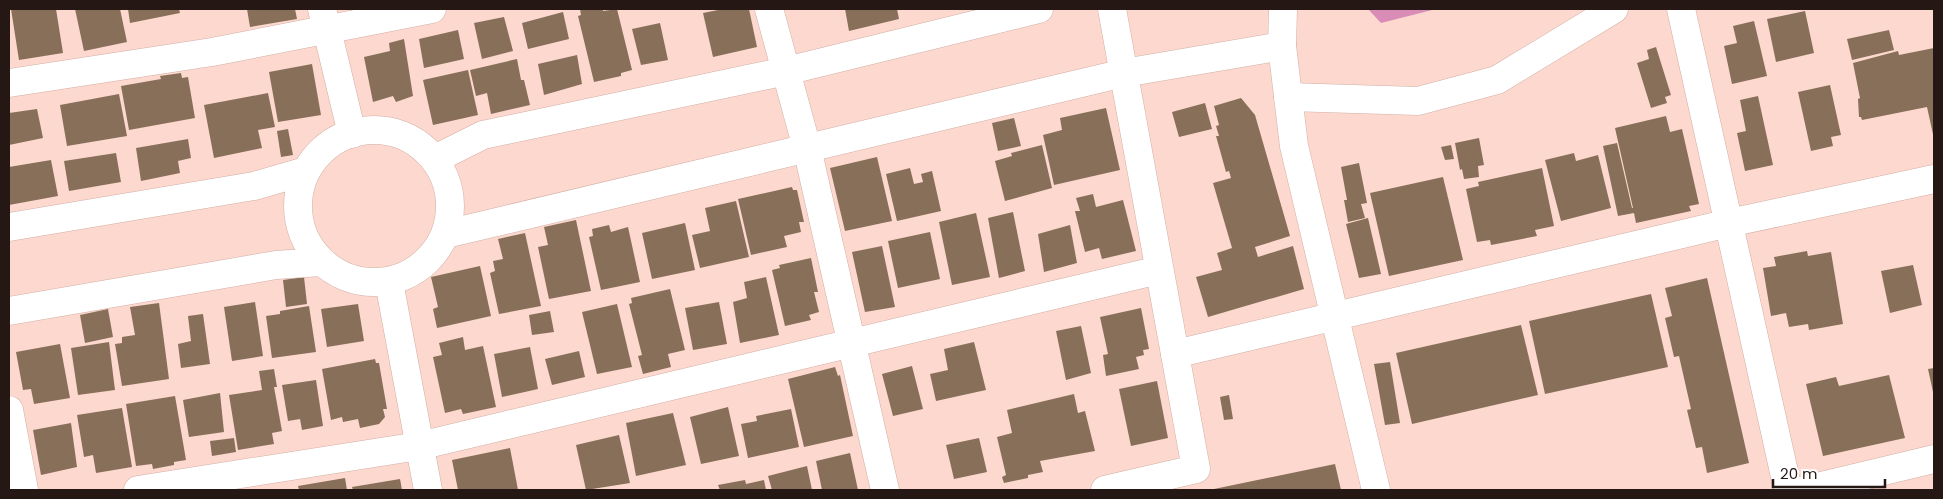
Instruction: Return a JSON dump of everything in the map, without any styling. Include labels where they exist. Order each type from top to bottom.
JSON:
[{"type":"street","points":[[9,83],[212,52],[325,19],[432,9]]},
{"type":"street","points":[[769,9],[806,148],[884,490]]},
{"type":"street","points":[[435,159],[483,135],[786,71],[1039,9]]},
{"type":"street","points":[[1105,490],[1196,469],[1112,9]]},
{"type":"street","points":[[1282,9],[1282,46],[1294,146],[1376,490]]},
{"type":"street","points":[[1288,97],[1418,101],[1497,80],[1614,9]]},
{"type":"street","points":[[1681,9],[1788,490]]},
{"type":"street","points":[[325,19],[352,134]]},
{"type":"street","points":[[446,234],[1124,73],[1282,46]]},
{"type":"street","points":[[366,130],[391,131],[415,142],[435,159],[447,182],[452,208],[446,234],[433,256],[413,273],[389,282],[364,282],[341,276],[321,262],[306,242],[298,219],[298,194],[306,171],[320,151],[340,137],[366,130]]},
{"type":"street","points":[[9,228],[254,186],[306,171]]},
{"type":"street","points":[[1174,354],[1729,224],[1934,179]]},
{"type":"street","points":[[9,311],[276,264],[321,262]]},
{"type":"street","points":[[138,490],[419,446],[1160,270]]},
{"type":"street","points":[[389,282],[428,490]]},
{"type":"street","points":[[9,410],[24,490]]},
{"type":"street","points":[[1804,490],[1934,460]]},
{"type":"shaded area","points":[[1368,9],[1436,9],[1381,23]]},
{"type":"building","points":[[11,9],[56,9],[63,53],[19,60]]},
{"type":"building","points":[[75,9],[120,9],[127,42],[84,51]]},
{"type":"building","points":[[128,9],[179,9],[180,13],[130,23]]},
{"type":"building","points":[[247,9],[295,9],[297,19],[250,27]]},
{"type":"building","points":[[580,9],[603,9],[603,11],[617,9],[632,70],[621,73],[621,76],[594,82],[578,16],[581,15]]},
{"type":"building","points":[[723,9],[749,9],[757,47],[713,57],[703,13]]},
{"type":"building","points":[[845,9],[897,9],[899,19],[849,31]]},
{"type":"building","points":[[1805,11],[1814,53],[1776,62],[1767,19]]},
{"type":"building","points":[[563,12],[569,39],[528,49],[522,23]]},
{"type":"building","points":[[504,17],[513,51],[482,59],[474,23]]},
{"type":"building","points":[[1754,21],[1767,76],[1732,84],[1724,46],[1737,43],[1733,26]]},
{"type":"building","points":[[660,23],[668,60],[641,65],[632,29]]},
{"type":"building","points":[[458,30],[464,59],[424,68],[419,39]]},
{"type":"building","points":[[1889,30],[1894,50],[1852,60],[1847,39]]},
{"type":"building","points":[[404,39],[413,96],[396,102],[393,96],[373,102],[364,57],[390,51],[389,43]]},
{"type":"building","points":[[1656,47],[1671,95],[1665,97],[1667,103],[1651,108],[1637,63],[1649,59],[1647,50]]},
{"type":"building","points":[[1934,48],[1934,139],[1927,107],[1862,120],[1859,117],[1858,99],[1860,98],[1853,63],[1898,51],[1899,55]]},
{"type":"building","points":[[577,55],[582,84],[544,95],[538,64]]},
{"type":"building","points":[[517,59],[521,80],[524,80],[530,105],[491,114],[487,93],[476,96],[470,70]]},
{"type":"building","points":[[312,64],[321,115],[278,122],[269,72]]},
{"type":"building","points":[[468,70],[478,115],[433,125],[423,80]]},
{"type":"building","points":[[181,73],[182,78],[188,77],[195,118],[129,130],[121,86],[161,79],[160,76]]},
{"type":"building","points":[[1830,85],[1841,135],[1831,137],[1833,146],[1811,151],[1798,92]]},
{"type":"building","points":[[268,93],[275,127],[258,130],[262,148],[214,158],[204,105]]},
{"type":"building","points":[[119,94],[127,136],[67,146],[60,105]]},
{"type":"building","points":[[1758,96],[1773,165],[1745,171],[1737,133],[1746,131],[1740,100]]},
{"type":"building","points":[[1241,98],[1255,115],[1290,236],[1255,247],[1258,257],[1293,246],[1304,289],[1208,317],[1196,277],[1222,270],[1217,253],[1232,248],[1213,183],[1231,178],[1229,171],[1226,172],[1216,136],[1219,136],[1216,126],[1219,125],[1214,106]]},
{"type":"building","points":[[1205,103],[1212,129],[1179,137],[1172,112]]},
{"type":"building","points":[[1106,108],[1120,170],[1054,185],[1043,135],[1062,130],[1060,118]]},
{"type":"building","points":[[37,109],[43,138],[9,145],[9,113]]},
{"type":"building","points":[[1666,116],[1670,132],[1682,129],[1699,204],[1689,206],[1691,211],[1636,223],[1634,213],[1618,216],[1603,146],[1617,143],[1633,208],[1615,128]]},
{"type":"building","points":[[1014,118],[1021,146],[998,151],[992,123]]},
{"type":"building","points":[[288,129],[293,155],[281,157],[277,131]]},
{"type":"building","points":[[1479,138],[1484,165],[1478,166],[1479,177],[1464,179],[1462,169],[1460,170],[1455,143]]},
{"type":"building","points":[[188,139],[191,158],[178,161],[180,173],[141,181],[136,148]]},
{"type":"building","points":[[1042,145],[1052,188],[1005,201],[995,161],[1012,156],[1011,153]]},
{"type":"building","points":[[1451,145],[1454,159],[1445,160],[1441,147]]},
{"type":"building","points":[[116,153],[121,182],[69,191],[64,161]]},
{"type":"building","points":[[1574,153],[1576,161],[1598,155],[1611,208],[1561,221],[1545,160]]},
{"type":"building","points":[[877,157],[892,221],[845,231],[830,168]]},
{"type":"building","points":[[51,160],[58,196],[9,205],[9,167]]},
{"type":"building","points":[[1359,163],[1367,203],[1361,204],[1365,218],[1348,222],[1344,200],[1347,200],[1341,167]]},
{"type":"building","points":[[910,168],[914,184],[923,182],[921,174],[932,171],[941,211],[897,221],[886,174]]},
{"type":"building","points":[[1542,168],[1554,226],[1535,230],[1537,236],[1491,245],[1490,240],[1477,242],[1466,189],[1479,186],[1478,182]]},
{"type":"building","points":[[1443,177],[1463,260],[1389,276],[1370,193]]},
{"type":"building","points":[[792,187],[793,190],[797,190],[804,222],[799,222],[801,232],[784,236],[787,247],[751,255],[738,199]]},
{"type":"building","points":[[1093,194],[1096,207],[1123,200],[1136,251],[1102,259],[1099,248],[1085,252],[1075,211],[1080,211],[1076,198]]},
{"type":"building","points":[[736,201],[749,257],[700,268],[692,235],[710,231],[705,208]]},
{"type":"building","points":[[1013,212],[1025,271],[999,278],[988,218]]},
{"type":"building","points":[[976,213],[990,277],[952,285],[939,222]]},
{"type":"building","points":[[1368,218],[1381,274],[1359,278],[1346,224]]},
{"type":"building","points":[[576,220],[591,291],[549,299],[538,247],[548,245],[544,227]]},
{"type":"building","points":[[685,223],[695,270],[652,279],[642,233]]},
{"type":"building","points":[[609,225],[611,232],[628,227],[640,282],[601,290],[589,237],[593,236],[592,229]]},
{"type":"building","points":[[1070,225],[1077,263],[1044,272],[1038,234]]},
{"type":"building","points":[[930,232],[940,279],[898,288],[888,241]]},
{"type":"building","points":[[525,233],[541,306],[499,314],[490,273],[495,271],[493,261],[503,259],[498,239]]},
{"type":"building","points":[[882,246],[895,307],[865,312],[852,252]]},
{"type":"building","points":[[1807,251],[1808,256],[1831,252],[1843,324],[1809,330],[1808,324],[1789,327],[1786,313],[1771,316],[1763,268],[1776,266],[1774,257]]},
{"type":"building","points":[[811,258],[818,292],[814,292],[819,312],[809,315],[811,320],[785,326],[772,270],[780,268],[779,265]]},
{"type":"building","points":[[1913,265],[1922,305],[1890,313],[1881,271]]},
{"type":"building","points":[[480,266],[491,316],[437,328],[433,309],[438,307],[431,277]]},
{"type":"building","points":[[304,277],[307,304],[286,307],[283,280]]},
{"type":"building","points":[[766,277],[779,335],[740,343],[733,302],[747,298],[744,282]]},
{"type":"building","points":[[1707,278],[1749,463],[1707,473],[1702,447],[1696,448],[1687,410],[1691,409],[1679,356],[1674,357],[1665,318],[1672,316],[1665,288]]},
{"type":"building","points":[[670,289],[685,350],[668,354],[671,367],[643,374],[638,356],[642,355],[629,304],[632,303],[631,298]]},
{"type":"building","points":[[1651,294],[1668,367],[1545,394],[1529,321]]},
{"type":"building","points":[[255,302],[263,356],[232,361],[224,307]]},
{"type":"building","points":[[719,302],[727,344],[693,350],[685,308]]},
{"type":"building","points":[[159,303],[169,379],[122,386],[115,344],[122,343],[122,337],[135,335],[130,307]]},
{"type":"building","points":[[358,304],[364,341],[327,347],[321,309]]},
{"type":"building","points":[[617,304],[632,367],[597,374],[582,312]]},
{"type":"building","points":[[309,306],[316,352],[272,358],[266,316],[280,314],[280,311]]},
{"type":"building","points":[[1141,308],[1149,349],[1143,350],[1144,355],[1136,357],[1139,369],[1106,376],[1103,355],[1108,354],[1100,317]]},
{"type":"building","points":[[108,309],[113,337],[85,343],[80,315]]},
{"type":"building","points":[[550,311],[554,332],[532,335],[529,315]]},
{"type":"building","points":[[203,314],[210,364],[181,368],[178,344],[191,341],[188,316]]},
{"type":"building","points":[[1521,325],[1538,395],[1412,424],[1396,353]]},
{"type":"building","points":[[1081,326],[1091,373],[1066,380],[1056,331]]},
{"type":"building","points":[[463,337],[465,350],[483,346],[496,407],[463,414],[461,409],[445,413],[433,357],[442,355],[439,343]]},
{"type":"building","points":[[109,342],[115,390],[78,395],[71,348]]},
{"type":"building","points":[[974,342],[986,390],[936,401],[930,374],[948,370],[944,349]]},
{"type":"building","points":[[60,344],[70,398],[34,404],[31,389],[23,390],[16,352]]},
{"type":"building","points":[[530,347],[538,389],[502,397],[494,354]]},
{"type":"building","points":[[579,351],[585,377],[552,385],[545,359]]},
{"type":"building","points":[[375,359],[376,363],[379,363],[387,409],[383,409],[385,417],[379,424],[360,428],[358,419],[343,422],[342,417],[331,420],[322,369]]},
{"type":"building","points":[[1390,362],[1400,423],[1385,425],[1374,364]]},
{"type":"building","points":[[912,366],[923,409],[893,416],[882,374]]},
{"type":"building","points":[[835,367],[838,376],[840,375],[853,436],[804,447],[788,379]]},
{"type":"building","points":[[1934,368],[1934,392],[1933,392],[1928,369]]},
{"type":"building","points":[[274,369],[277,387],[274,387],[282,431],[272,433],[274,444],[238,450],[229,395],[262,390],[259,371]]},
{"type":"building","points":[[1889,375],[1905,438],[1823,456],[1806,384],[1836,377],[1839,386]]},
{"type":"building","points":[[316,380],[323,426],[302,430],[300,419],[288,421],[282,385]]},
{"type":"building","points":[[1157,381],[1168,438],[1131,446],[1119,389]]},
{"type":"building","points":[[220,393],[224,432],[189,437],[183,400]]},
{"type":"building","points":[[1074,394],[1078,413],[1085,411],[1095,451],[1040,461],[1043,472],[1028,475],[1028,478],[1004,483],[1002,477],[1006,475],[997,437],[1012,433],[1007,410]]},
{"type":"building","points":[[1229,395],[1233,419],[1224,420],[1220,397]]},
{"type":"building","points":[[175,396],[186,460],[174,462],[174,465],[153,469],[152,464],[136,466],[126,404]]},
{"type":"building","points":[[728,407],[739,456],[701,464],[690,417]]},
{"type":"building","points":[[122,408],[132,467],[96,473],[93,455],[84,457],[77,415]]},
{"type":"building","points":[[791,409],[799,447],[748,458],[741,424],[757,421],[756,416]]},
{"type":"building","points":[[673,413],[686,465],[636,476],[626,423]]},
{"type":"building","points":[[71,423],[77,467],[41,475],[33,430]]},
{"type":"building","points":[[619,435],[630,483],[586,490],[576,445]]},
{"type":"building","points":[[234,438],[236,452],[212,456],[210,441]]},
{"type":"building","points":[[979,438],[987,472],[954,479],[946,445]]},
{"type":"building","points":[[510,448],[518,490],[458,490],[452,460]]},
{"type":"building","points":[[850,453],[858,490],[822,490],[816,461]]},
{"type":"building","points":[[1335,464],[1341,490],[1214,489]]},
{"type":"building","points":[[807,466],[812,490],[772,490],[768,476]]},
{"type":"building","points":[[345,478],[347,490],[299,490],[298,486]]},
{"type":"building","points":[[400,479],[402,490],[353,490],[352,487]]},
{"type":"building","points":[[745,480],[746,484],[764,480],[766,490],[720,490],[718,485]]}]
